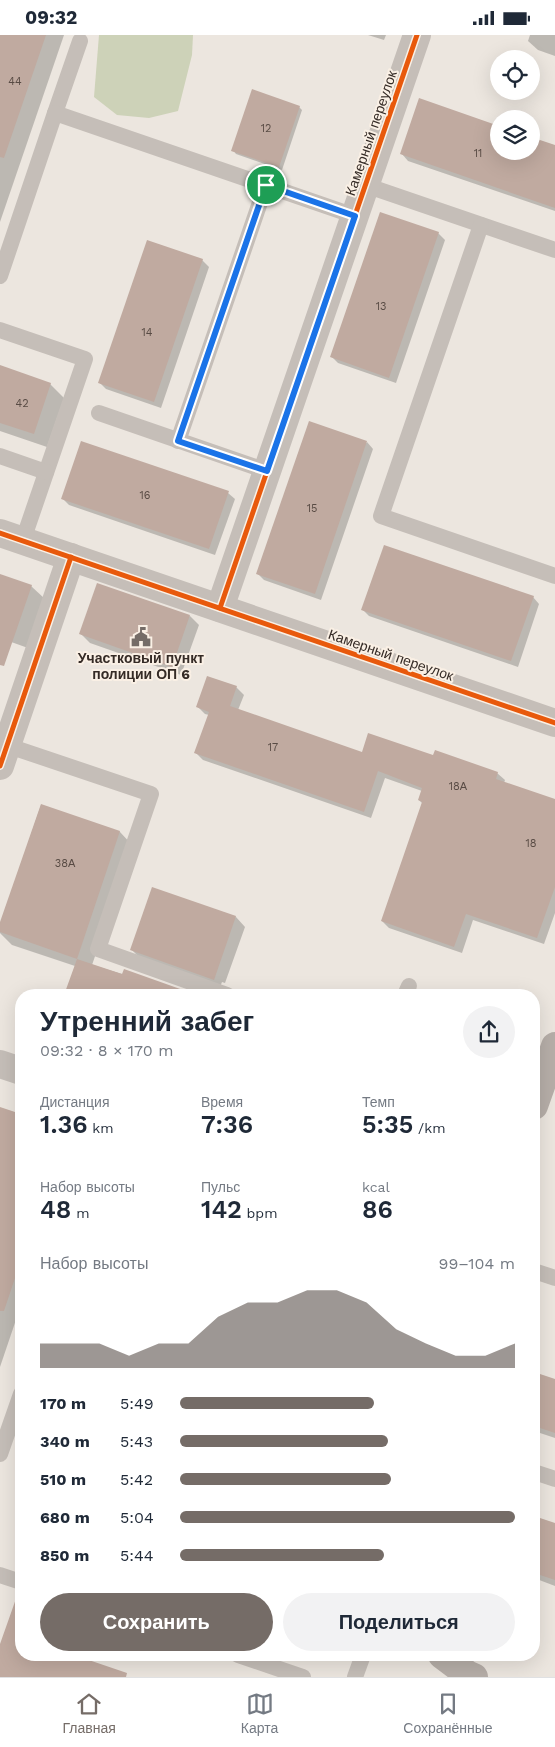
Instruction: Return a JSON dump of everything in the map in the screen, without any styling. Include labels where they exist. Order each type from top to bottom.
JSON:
[{"type":"main road","points":[[540,1089],[555,1046]]},
{"type":"main road","points":[[450,1661],[474,1677]]},
{"type":"street","name":"Камерный переулок","points":[[220,608],[417,35]]},
{"type":"street","name":"Камерный переулок","points":[[11,537],[555,723]]},
{"type":"street","points":[[2,751],[71,557]]},
{"type":"street","points":[[0,1064],[15,1069]]},
{"type":"lane","points":[[0,276],[80,41]]},
{"type":"lane","points":[[55,113],[355,216]]},
{"type":"lane","points":[[178,441],[266,185]]},
{"type":"lane","points":[[365,185],[555,251]]},
{"type":"lane","points":[[482,225],[381,517],[555,576]]},
{"type":"lane","points":[[0,330],[85,359],[46,472],[11,537]]},
{"type":"lane","points":[[99,413],[267,471]]},
{"type":"lane","points":[[0,456],[46,472]]},
{"type":"lane","points":[[2,751],[151,794],[98,949],[210,989]]},
{"type":"lane","points":[[540,1273],[555,1278]]},
{"type":"lane","points":[[0,1454],[15,1414]]},
{"type":"lane","points":[[540,1474],[555,1479]]},
{"type":"lane","points":[[0,1575],[15,1580]]},
{"type":"lane","points":[[256,1661],[303,1677]]},
{"type":"lane","points":[[356,1677],[361,1661]]},
{"type":"green space","points":[[99,35],[193,35],[192,55],[178,111],[149,118],[117,115],[94,97]]},
{"type":"building","points":[[0,35],[46,35],[4,158],[0,157]]},
{"type":"building","points":[[252,89],[300,106],[279,167],[231,151]]},
{"type":"building","points":[[419,98],[490,123],[490,160],[540,160],[540,140],[555,145],[555,208],[400,154]]},
{"type":"building","points":[[380,212],[439,232],[389,378],[330,357]]},
{"type":"building","points":[[147,240],[203,259],[154,402],[98,383]]},
{"type":"building","points":[[0,365],[51,383],[34,434],[0,423]]},
{"type":"building","points":[[309,421],[367,441],[315,594],[256,574]]},
{"type":"building","points":[[81,441],[229,491],[209,549],[61,499]]},
{"type":"building","points":[[384,545],[534,596],[511,661],[361,610]]},
{"type":"building","points":[[0,574],[32,585],[4,666],[0,665]]},
{"type":"building","points":[[97,583],[190,615],[172,667],[79,634]]},
{"type":"building","points":[[207,676],[237,686],[230,706],[362,752],[368,733],[433,755],[435,750],[498,772],[496,779],[555,799],[555,887],[537,938],[466,914],[454,947],[381,921],[422,802],[418,800],[422,788],[378,771],[364,812],[194,753],[209,712],[196,707]]},
{"type":"building","points":[[41,804],[120,831],[77,959],[0,932],[0,922]]},
{"type":"building","points":[[152,887],[236,916],[214,980],[130,950]]},
{"type":"building","points":[[77,959],[122,974],[124,969],[180,989],[66,989]]},
{"type":"building","points":[[0,1107],[15,1112],[15,1278],[4,1311],[0,1311]]},
{"type":"building","points":[[540,1374],[555,1379],[555,1433],[540,1428]]},
{"type":"building","points":[[540,1518],[555,1523],[555,1580],[540,1575]]},
{"type":"building","points":[[15,1602],[15,1661],[92,1661],[127,1673],[126,1677],[0,1677],[0,1644]]},
{"type":"cycle path","points":[[220,608],[417,35]]},
{"type":"cycle path","points":[[0,533],[555,723]]},
{"type":"cycle path","points":[[0,766],[71,557]]},
{"type":"place","name":"Участковый пункт полиции ОП 6","points":[[141,637]]},
{"type":"route","points":[[266,185],[355,216],[267,471],[178,441],[266,185]]}]
